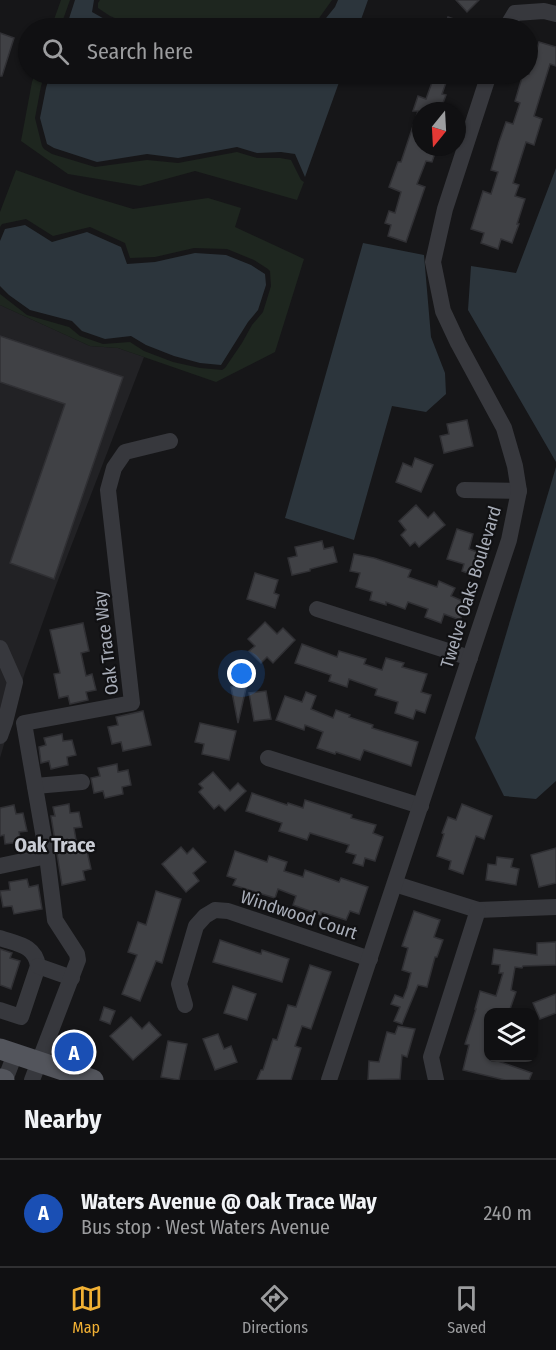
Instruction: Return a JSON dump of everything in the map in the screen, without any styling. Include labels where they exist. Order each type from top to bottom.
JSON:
[{"type":"main road","points":[[8,1051],[35,1071],[93,1080]]},
{"type":"main road","points":[[0,1078],[5,1080]]},
{"type":"street","points":[[512,18],[515,13],[544,11],[556,14]]},
{"type":"street","name":"Twelve Oaks Boulevard","points":[[329,1080],[509,540],[519,491],[515,466],[504,428],[443,311],[434,262],[445,209],[486,84]]},
{"type":"street","name":"Oak Trace Way","points":[[35,1071],[78,960],[77,954],[55,920],[47,856],[24,723],[132,703],[108,490],[114,468],[125,452],[170,441]]},
{"type":"street","points":[[464,490],[519,491]]},
{"type":"street","points":[[317,609],[470,658]]},
{"type":"street","points":[[0,648],[15,682],[0,736]]},
{"type":"street","points":[[268,758],[421,806]]},
{"type":"street","points":[[35,786],[82,782]]},
{"type":"street","points":[[0,866],[47,856]]},
{"type":"street","points":[[395,884],[478,910],[556,907]]},
{"type":"street","name":"Windwood Court","points":[[185,1005],[179,984],[196,926],[204,916],[215,910],[228,911],[370,959]]},
{"type":"street","points":[[436,1080],[431,1057],[478,910]]},
{"type":"street","points":[[0,938],[29,948],[37,958],[38,966],[21,1017],[0,1010]]},
{"type":"street","points":[[38,966],[72,978]]},
{"type":"street","points":[[5,1080],[8,1051]]},
{"type":"shaded area","points":[[61,0],[70,0],[64,18],[55,18]]},
{"type":"shaded area","points":[[75,0],[94,0],[92,12],[103,18],[69,18]]},
{"type":"shaded area","points":[[100,0],[332,0],[319,18],[115,18],[98,8]]},
{"type":"shaded area","points":[[338,0],[368,0],[362,18],[326,18]]},
{"type":"shaded area","points":[[32,84],[42,84],[35,118],[42,146],[52,154],[95,167],[147,160],[178,163],[237,152],[257,158],[291,160],[304,182],[297,200],[195,171],[140,186],[68,174],[21,141]]},
{"type":"shaded area","points":[[47,84],[338,84],[305,177],[295,154],[281,152],[257,153],[237,147],[178,158],[147,154],[97,162],[54,148],[47,144],[40,118]]},
{"type":"shaded area","points":[[556,168],[556,462],[468,310],[471,266],[516,273]]},
{"type":"shaded area","points":[[16,170],[133,209],[208,198],[241,208],[235,227],[304,259],[275,352],[216,382],[118,348],[90,346],[0,305],[0,294],[27,315],[69,327],[80,336],[103,344],[130,342],[144,351],[173,362],[222,370],[263,312],[271,286],[268,269],[254,260],[227,249],[194,248],[155,257],[130,258],[125,243],[90,227],[53,236],[26,219],[2,224],[0,227],[0,212]]},
{"type":"shaded area","points":[[25,225],[52,242],[87,232],[121,247],[127,264],[155,262],[195,253],[226,255],[251,265],[265,274],[266,285],[258,310],[221,365],[200,363],[174,356],[146,345],[131,336],[105,339],[82,331],[72,321],[30,310],[9,295],[0,286],[0,241],[5,229]]},
{"type":"shaded area","points":[[363,243],[424,255],[431,337],[445,373],[446,394],[426,412],[392,406],[354,540],[285,518]]},
{"type":"shaded area","points":[[0,305],[90,346],[118,348],[144,357],[55,588],[25,672],[0,758]]},
{"type":"shaded area","points":[[556,467],[556,781],[536,799],[504,796],[475,738]]},
{"type":"building","points":[[456,0],[479,0],[467,12]]},
{"type":"building","points":[[0,33],[14,38],[2,76],[0,76]]},
{"type":"building","points":[[539,42],[556,47],[556,66],[550,64],[534,116],[542,119],[534,145],[526,142],[513,183],[519,185],[515,196],[525,199],[517,224],[519,224],[512,243],[501,239],[498,249],[481,243],[484,233],[471,229],[483,191],[491,194],[498,172],[491,170],[506,122],[513,124],[520,103],[515,101],[520,84],[538,84]]},
{"type":"building","points":[[431,84],[446,84],[442,94],[446,95],[443,102],[416,102],[418,96],[426,99]]},
{"type":"building","points":[[412,129],[412,156],[434,156],[432,162],[426,161],[417,184],[425,187],[406,242],[388,236],[391,225],[385,223],[389,211],[395,213],[401,192],[389,187],[398,162],[401,162]]},
{"type":"building","points":[[0,336],[123,377],[54,579],[10,563],[65,404],[0,382]]},
{"type":"building","points":[[467,420],[473,446],[444,453],[440,436],[449,434],[447,424]]},
{"type":"building","points":[[415,458],[433,465],[421,492],[396,482],[403,463],[412,467]]},
{"type":"building","points":[[416,505],[428,518],[434,512],[445,525],[419,547],[415,542],[410,546],[401,535],[406,530],[399,521]]},
{"type":"building","points":[[457,529],[473,534],[469,549],[477,552],[470,574],[462,571],[464,564],[447,559]]},
{"type":"building","points":[[322,541],[324,549],[333,547],[337,562],[292,575],[288,558],[297,556],[295,547]]},
{"type":"building","points":[[354,554],[411,570],[408,577],[437,587],[439,581],[455,588],[451,596],[467,603],[460,620],[444,614],[441,623],[425,617],[428,609],[408,602],[405,609],[386,602],[386,605],[370,600],[372,592],[356,587],[360,573],[350,571]]},
{"type":"building","points":[[255,573],[278,580],[274,593],[279,595],[275,608],[247,599]]},
{"type":"building","points":[[265,622],[277,634],[283,628],[295,640],[273,663],[267,657],[261,663],[249,651],[255,646],[248,639]]},
{"type":"building","points":[[83,623],[89,651],[81,653],[86,676],[92,674],[96,690],[86,692],[88,700],[70,704],[68,696],[59,698],[54,674],[60,673],[50,630]]},
{"type":"building","points":[[302,644],[337,657],[339,651],[366,659],[364,664],[382,670],[386,658],[404,663],[402,667],[427,674],[421,692],[431,695],[425,713],[416,710],[413,719],[395,713],[398,702],[375,695],[377,689],[349,679],[347,687],[329,681],[331,675],[295,663]]},
{"type":"building","points":[[247,684],[238,723],[231,687]]},
{"type":"building","points":[[266,691],[271,719],[254,721],[249,693]]},
{"type":"building","points":[[306,692],[316,696],[311,709],[333,718],[336,710],[373,725],[372,728],[418,742],[411,766],[364,750],[360,760],[317,748],[323,732],[305,725],[304,730],[276,720],[285,696],[302,702]]},
{"type":"building","points":[[143,711],[151,745],[123,751],[121,742],[112,744],[108,727],[118,725],[116,717]]},
{"type":"building","points":[[200,723],[236,731],[229,760],[202,754],[204,744],[195,742]]},
{"type":"building","points":[[62,734],[63,741],[72,740],[76,755],[67,757],[68,765],[51,769],[49,761],[41,763],[39,747],[46,745],[44,738]]},
{"type":"building","points":[[117,764],[118,772],[128,770],[131,785],[122,787],[123,794],[105,798],[103,791],[94,793],[91,778],[100,776],[98,768]]},
{"type":"building","points":[[213,772],[230,791],[238,783],[246,791],[225,811],[219,805],[214,809],[199,792],[203,788],[199,784]]},
{"type":"building","points":[[252,793],[303,808],[305,800],[376,825],[373,833],[383,837],[375,861],[365,858],[363,866],[353,863],[356,855],[346,852],[349,845],[310,833],[307,840],[279,831],[282,823],[246,811]]},
{"type":"building","points":[[69,804],[70,813],[79,812],[82,827],[74,828],[76,840],[79,852],[87,851],[91,869],[83,871],[85,880],[62,885],[51,816],[55,816],[53,807]]},
{"type":"building","points":[[462,804],[492,816],[484,839],[476,836],[463,874],[449,869],[451,861],[437,856],[448,817],[456,820]]},
{"type":"building","points":[[14,805],[16,814],[23,813],[27,831],[19,832],[21,842],[5,844],[4,835],[0,836],[0,808]]},
{"type":"building","points":[[181,847],[187,854],[193,848],[206,862],[193,873],[199,881],[186,892],[162,864]]},
{"type":"building","points":[[556,848],[556,883],[539,887],[531,855]]},
{"type":"building","points":[[235,851],[267,862],[269,856],[287,862],[284,871],[303,877],[305,870],[339,882],[341,878],[368,887],[359,914],[350,911],[346,920],[321,912],[321,915],[293,905],[296,896],[278,889],[275,898],[233,885],[236,879],[227,876]]},
{"type":"building","points":[[497,857],[513,859],[511,867],[519,869],[516,885],[486,880],[488,864],[496,865]]},
{"type":"building","points":[[27,879],[29,887],[38,885],[42,909],[14,914],[12,906],[3,907],[0,891],[10,890],[9,882]]},
{"type":"building","points":[[156,891],[181,899],[162,963],[156,961],[140,1001],[122,994],[137,955],[128,952],[138,922],[146,925]]},
{"type":"building","points":[[414,911],[440,920],[434,937],[443,940],[437,957],[435,957],[427,987],[418,985],[402,1024],[394,1021],[400,1007],[391,1004],[395,995],[403,998],[411,973],[402,970],[408,948],[402,946]]},
{"type":"building","points":[[220,940],[261,954],[262,950],[289,959],[282,982],[213,962]]},
{"type":"building","points":[[556,942],[556,965],[515,967],[511,990],[516,992],[510,1008],[484,1008],[484,1062],[500,1062],[532,1073],[529,1080],[505,1080],[463,1070],[469,1045],[465,1044],[480,991],[496,996],[503,973],[499,973],[500,965],[492,964],[494,949],[537,955],[537,943]]},
{"type":"building","points":[[0,949],[12,953],[10,958],[20,961],[11,989],[0,985]]},
{"type":"building","points":[[310,965],[331,972],[311,1029],[302,1026],[295,1046],[301,1048],[291,1080],[257,1080],[263,1070],[273,1039],[277,1040],[288,1005],[296,1007]]},
{"type":"building","points":[[233,986],[256,994],[247,1020],[224,1013]]},
{"type":"building","points":[[556,994],[556,1013],[540,1019],[538,1008],[535,1008],[533,1003]]},
{"type":"building","points":[[104,1007],[115,1011],[110,1024],[100,1020]]},
{"type":"building","points":[[131,1017],[142,1029],[149,1022],[161,1035],[133,1060],[110,1036]]},
{"type":"building","points":[[398,1026],[415,1029],[407,1057],[402,1055],[400,1079],[368,1080],[369,1061],[379,1062],[387,1032],[395,1034]]},
{"type":"building","points":[[218,1034],[224,1049],[231,1046],[237,1062],[215,1070],[203,1039]]},
{"type":"building","points":[[168,1041],[187,1044],[179,1080],[161,1077]]},
{"type":"place","name":"Waters Avenue @ Oak Trace Way","points":[[74,1052]]},
{"type":"district","name":"Oak Trace","points":[[55,845]]}]
